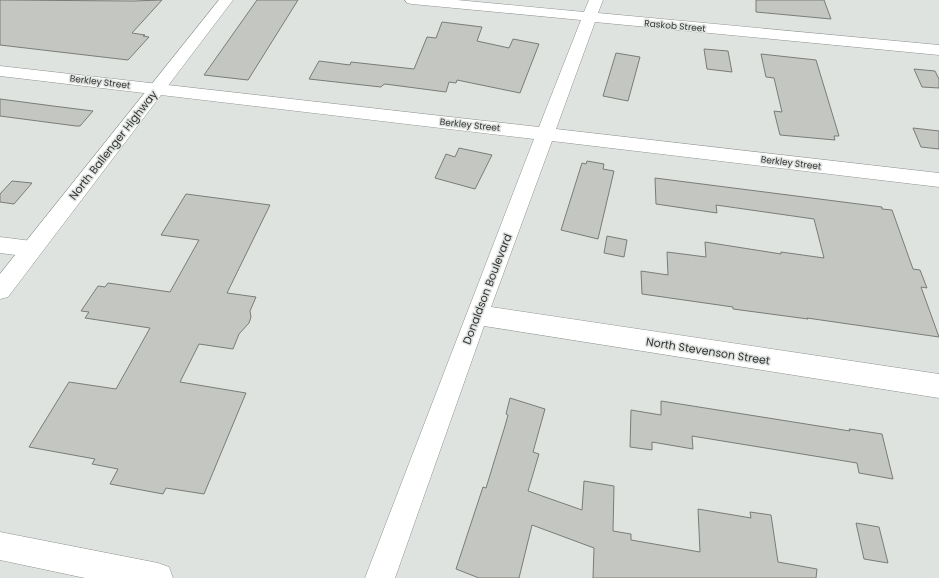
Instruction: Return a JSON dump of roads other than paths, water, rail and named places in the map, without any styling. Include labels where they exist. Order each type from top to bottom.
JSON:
[{"type":"street","name":"North Ballenger Highway","points":[[0,290],[226,0]]},
{"type":"street","name":"Raskob Street","points":[[412,0],[593,9],[939,50]]},
{"type":"street","name":"Donaldson Boulevard","points":[[380,578],[477,315],[593,9]]},
{"type":"street","name":"Berkley Street","points":[[0,71],[939,180]]},
{"type":"street","points":[[0,244],[32,249]]},
{"type":"street","name":"North Stevenson Street","points":[[477,315],[939,386]]},
{"type":"street","points":[[0,546],[158,578]]}]
